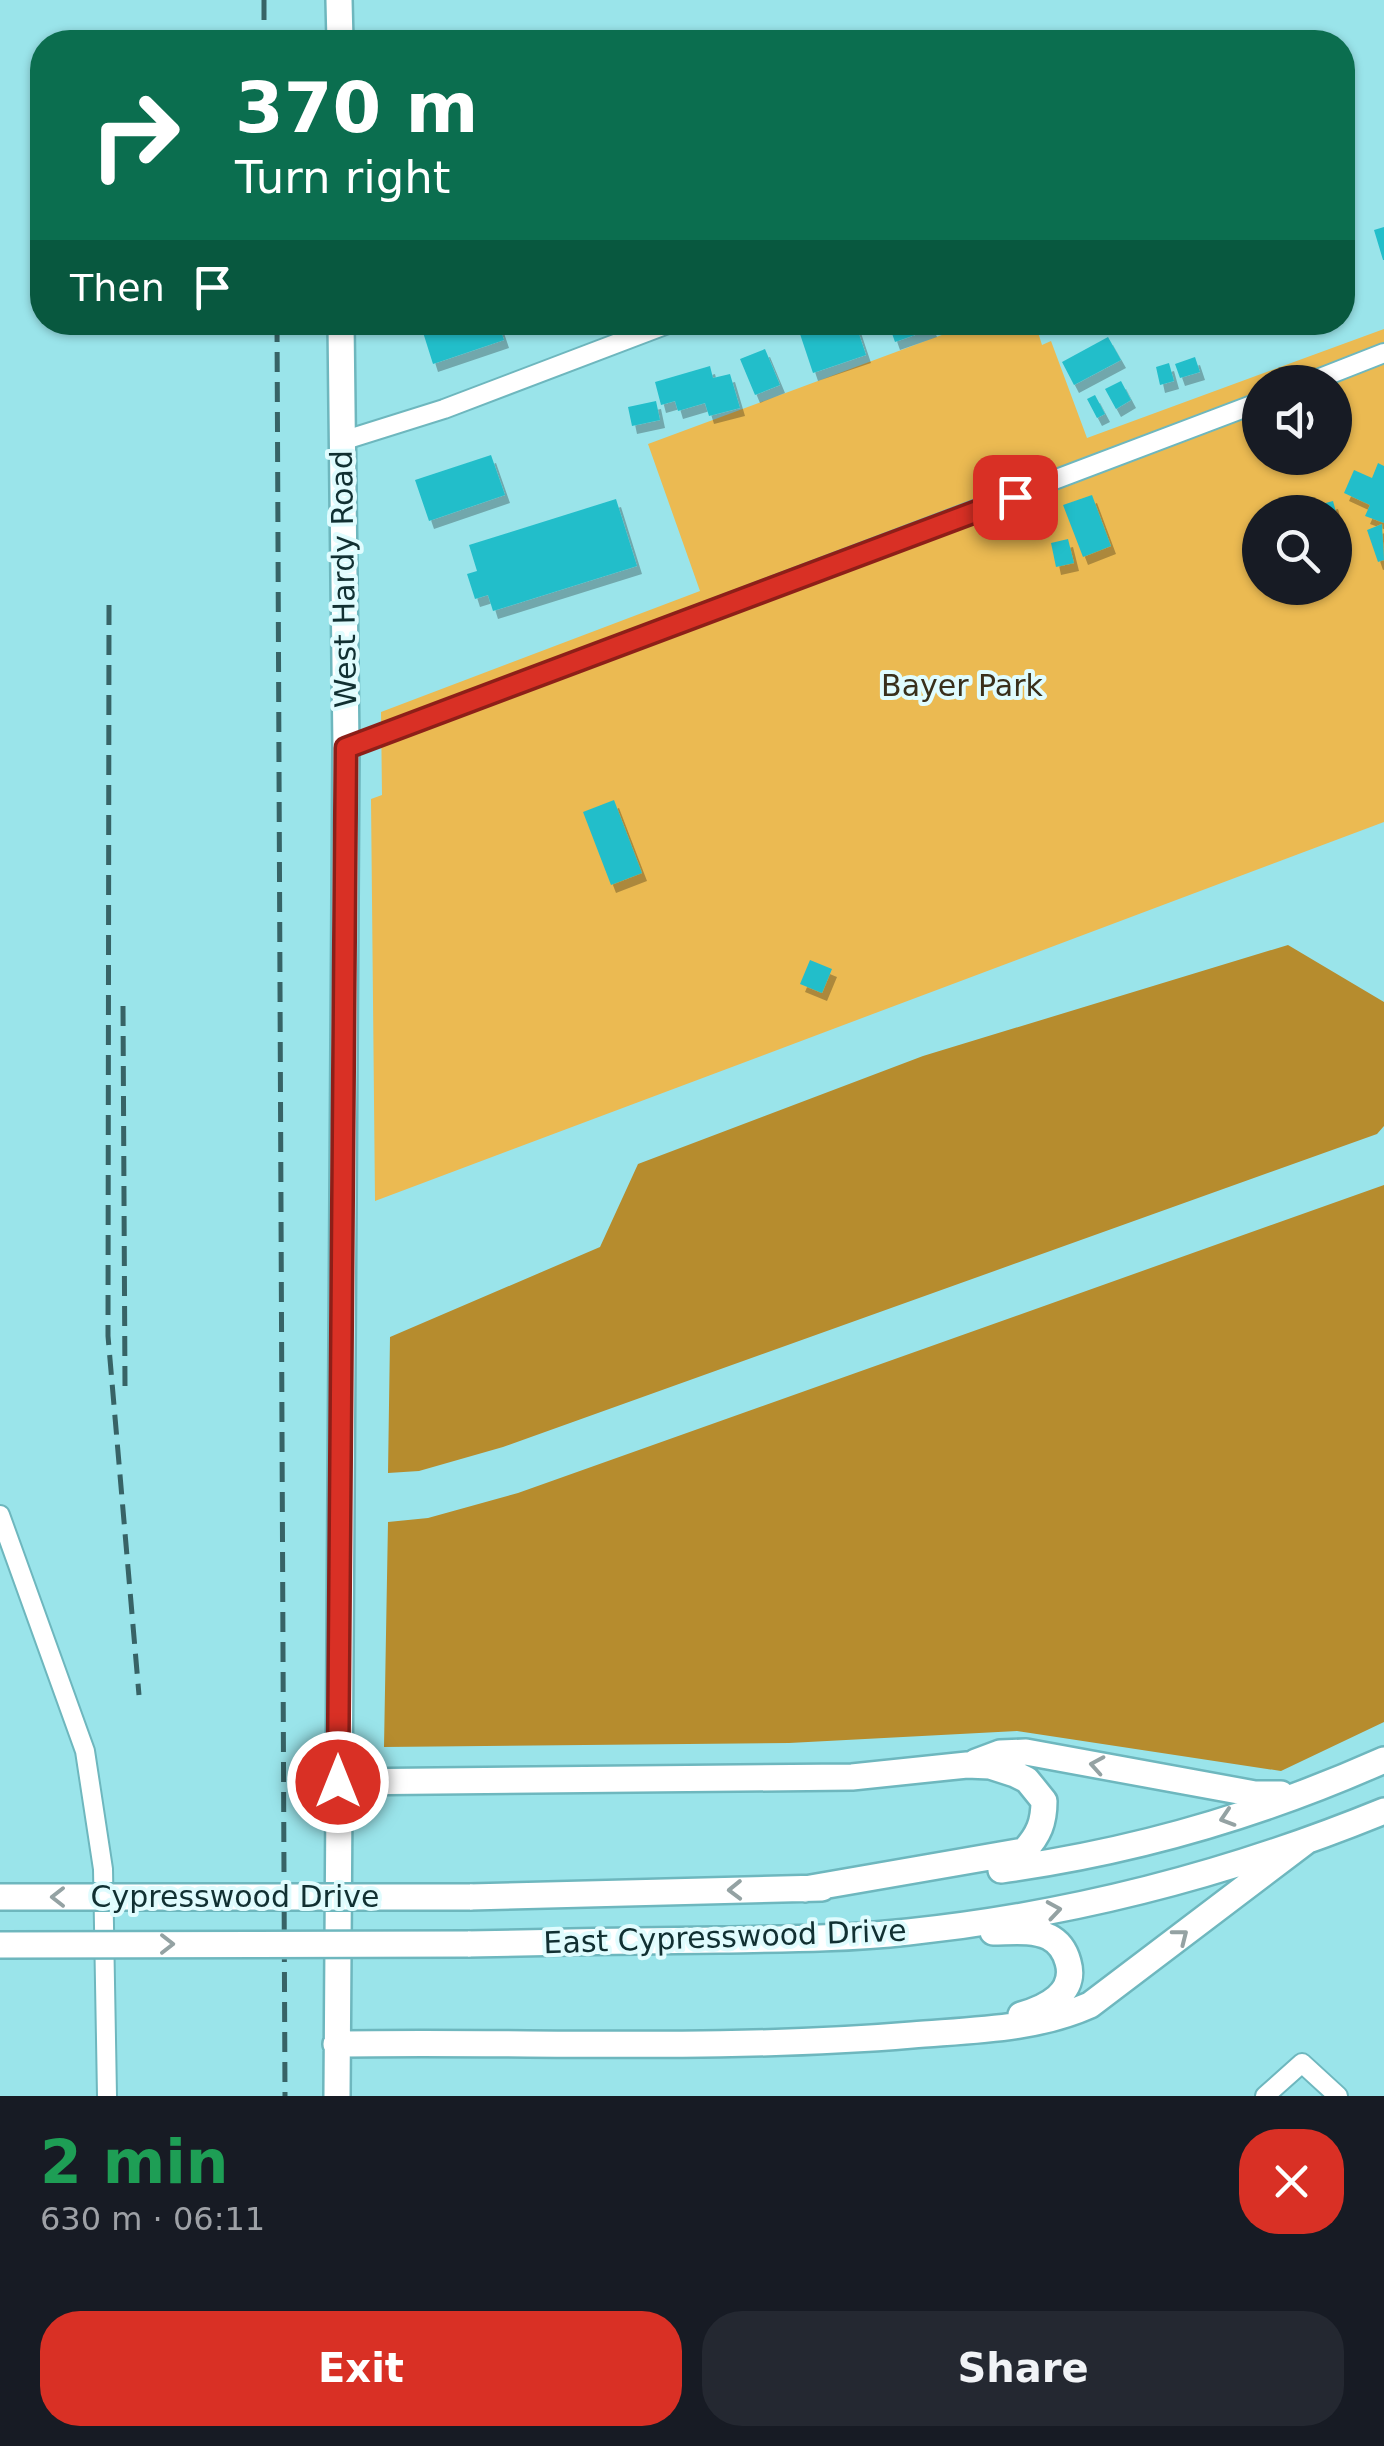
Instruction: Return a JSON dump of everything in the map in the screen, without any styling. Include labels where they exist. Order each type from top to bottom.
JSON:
[{"type":"main road","points":[[339,0],[340,30]]},
{"type":"main road","name":"West Hardy Road","points":[[337,2096],[346,748],[341,335]]},
{"type":"main road","points":[[967,1765],[1000,1753],[1026,1752],[1255,1794],[1297,1795]]},
{"type":"main road","name":"East Cypresswood Drive","points":[[470,1897],[805,1889],[927,1881],[1074,1860],[1190,1830],[1297,1795],[1384,1760]]},
{"type":"main road","points":[[338,1782],[852,1777],[967,1765],[990,1766],[1028,1780],[1044,1801],[1044,1821],[1035,1840],[1024,1851],[805,1889]]},
{"type":"main road","points":[[1348,1776],[1373,1816]]},
{"type":"main road","name":"East Cypresswood Drive","points":[[468,1944],[812,1939],[908,1932],[1078,1906],[1189,1878],[1373,1816]]},
{"type":"main road","points":[[336,2044],[762,2042],[1034,2024],[1090,2005],[1305,1842]]},
{"type":"main road","name":"Cypresswood Drive","points":[[0,1897],[470,1897]]},
{"type":"main road","points":[[908,1932],[1034,1932],[1054,1939],[1060,1946],[1070,1973],[1059,1997],[1044,2008],[970,2030]]},
{"type":"main road","name":"Cypresswood Drive","points":[[0,1945],[468,1944]]},
{"type":"street","points":[[342,441],[444,409],[639,335]]},
{"type":"street","points":[[1352,366],[1384,354]]},
{"type":"street","points":[[346,748],[1242,409]]},
{"type":"street","points":[[0,1516],[85,1751],[102,1868],[107,2096]]},
{"type":"street","points":[[1265,2096],[1302,2062],[1338,2096]]},
{"type":"green space","name":"Bayer Park","points":[[1384,329],[1384,822],[375,1201],[371,799],[382,795],[381,712],[700,591],[648,444],[942,335],[1039,335],[1042,345],[1051,341],[1087,438],[1242,381],[1242,475],[1352,475],[1352,365],[1286,365]]},
{"type":"shaded area","points":[[1288,945],[1384,1002],[1384,1126],[1377,1134],[503,1447],[419,1471],[388,1473],[390,1337],[600,1247],[638,1164],[923,1056]]},
{"type":"shaded area","points":[[1384,1185],[1384,1722],[1281,1771],[1017,1731],[789,1743],[384,1747],[388,1522],[428,1518],[518,1493]]},
{"type":"building","points":[[1384,227],[1384,260],[1383,260],[1374,230]]},
{"type":"building","points":[[424,335],[502,335],[504,340],[433,364]]},
{"type":"building","points":[[800,335],[859,335],[866,355],[813,373]]},
{"type":"building","points":[[893,335],[915,335],[895,342]]},
{"type":"building","points":[[1108,337],[1121,360],[1074,385],[1062,362]]},
{"type":"building","points":[[765,349],[780,385],[755,395],[740,359]]},
{"type":"building","points":[[1195,357],[1200,372],[1180,378],[1175,364]]},
{"type":"building","points":[[1169,363],[1174,381],[1160,385],[1156,367]]},
{"type":"building","points":[[710,366],[713,378],[730,374],[740,408],[709,416],[705,403],[678,411],[675,401],[661,405],[655,382]]},
{"type":"building","points":[[1121,381],[1131,400],[1116,409],[1105,389]]},
{"type":"building","points":[[1095,395],[1105,414],[1097,418],[1087,399]]},
{"type":"building","points":[[656,401],[660,420],[632,426],[628,407]]},
{"type":"building","points":[[491,455],[505,495],[429,521],[415,480]]},
{"type":"building","points":[[1378,463],[1384,466],[1384,523],[1365,516],[1370,505],[1344,493],[1354,470],[1372,478]]},
{"type":"building","points":[[1092,495],[1111,546],[1083,557],[1063,505]]},
{"type":"building","points":[[616,499],[637,566],[493,611],[488,595],[475,599],[467,574],[477,571],[469,545]]},
{"type":"building","points":[[1382,524],[1384,560],[1378,562],[1367,530]]},
{"type":"building","points":[[1068,539],[1074,563],[1056,567],[1051,543]]},
{"type":"building","points":[[614,800],[642,873],[611,885],[583,812]]},
{"type":"building","points":[[810,960],[832,969],[822,993],[800,984]]},
{"type":"railway","points":[[264,0],[264,30]]},
{"type":"railway","points":[[277,335],[285,2096]]},
{"type":"railway","points":[[109,605],[108,1336],[139,1695]]},
{"type":"railway","points":[[123,1006],[125,1386]]},
{"type":"route","points":[[338,1782],[346,748],[1015,497]]}]
